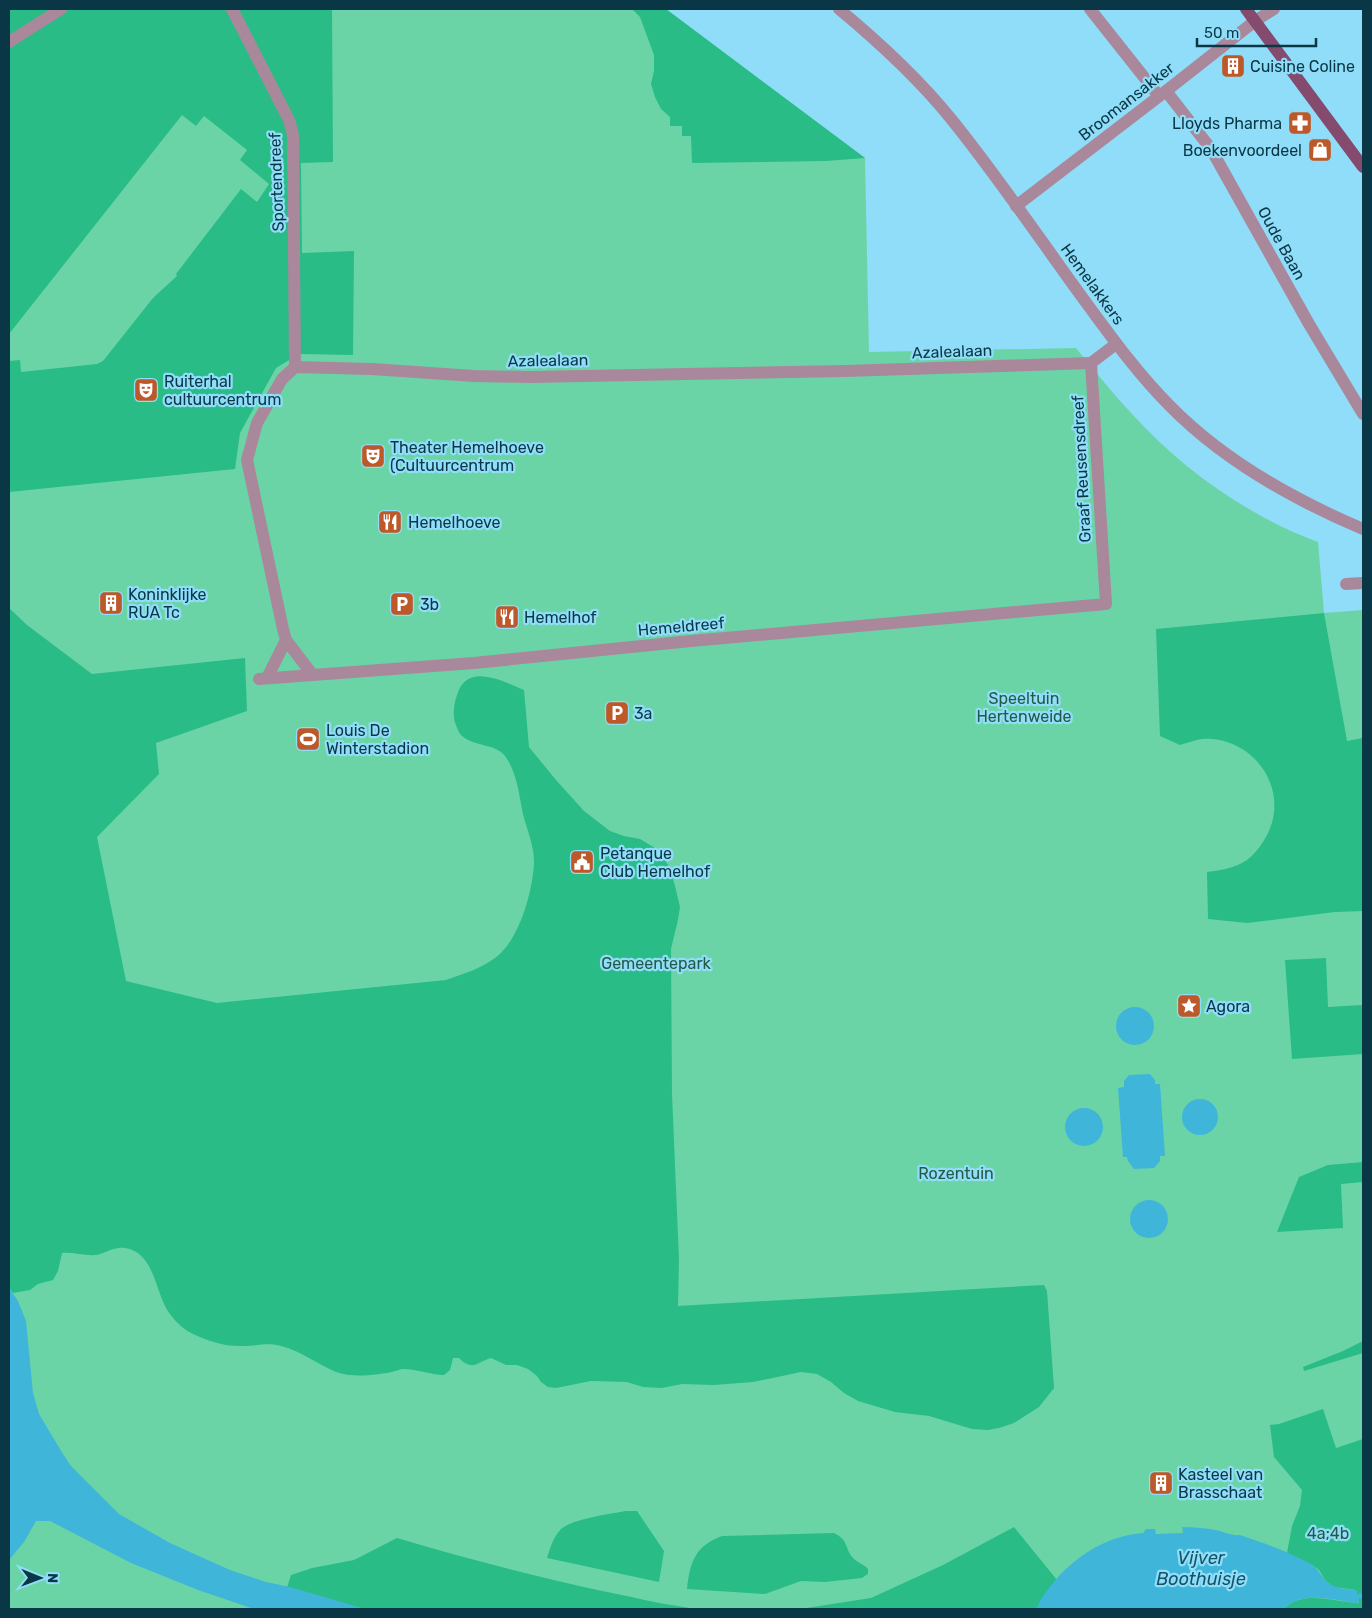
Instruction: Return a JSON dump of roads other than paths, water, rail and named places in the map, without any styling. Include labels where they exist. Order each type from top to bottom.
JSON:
[{"type":"main road","points":[[1246,9],[1363,166]]},
{"type":"street","points":[[9,42],[61,9]]},
{"type":"street","name":"Sportendreef","points":[[232,9],[288,120],[293,135],[294,367]]},
{"type":"street","name":"Oude Baan","points":[[1090,9],[1211,149],[1309,324],[1363,414]]},
{"type":"street","name":"Broomansakker","points":[[1016,206],[1255,21],[1274,9]]},
{"type":"street","name":"Hemelakkers","points":[[847,11],[902,64],[952,120],[1116,344],[1170,407],[1232,459],[1288,494],[1325,513],[1363,529]]},
{"type":"street","points":[[1091,363],[1116,344]]},
{"type":"street","name":"Azalealaan","points":[[294,367],[531,377],[845,371],[1091,363]]},
{"type":"street","name":"Graaf Reusensdreef","points":[[1091,363],[1106,604]]},
{"type":"street","points":[[294,367],[282,379],[257,423],[247,460],[282,629],[286,640],[312,674]]},
{"type":"street","points":[[1346,584],[1363,583]]},
{"type":"street","name":"Hemeldreef","points":[[286,640],[263,679],[474,663],[691,640],[1106,604]]},
{"type":"water","points":[[1135,1007],[1148,1013],[1154,1026],[1148,1039],[1135,1045],[1122,1039],[1116,1026],[1122,1013]]},
{"type":"water","points":[[1150,1074],[1155,1080],[1155,1084],[1160,1084],[1165,1156],[1160,1156],[1160,1161],[1154,1168],[1134,1169],[1127,1157],[1123,1157],[1118,1088],[1124,1087],[1124,1081],[1129,1075]]},
{"type":"water","points":[[1200,1099],[1212,1105],[1218,1117],[1212,1129],[1200,1135],[1188,1129],[1182,1117],[1188,1105]]},
{"type":"water","points":[[1084,1108],[1098,1113],[1103,1127],[1098,1141],[1084,1146],[1070,1141],[1065,1127],[1070,1113]]},
{"type":"water","points":[[1149,1200],[1163,1205],[1168,1219],[1163,1233],[1149,1238],[1135,1233],[1130,1219],[1135,1205]]},
{"type":"water","points":[[9,1288],[18,1301],[26,1321],[33,1393],[39,1414],[71,1466],[119,1514],[170,1543],[230,1570],[266,1582],[365,1609],[254,1609],[198,1590],[131,1563],[50,1521],[36,1521],[24,1542],[9,1560]]},
{"type":"water","name":"Vijver Boothuisje","points":[[1182,1527],[1195,1527],[1240,1535],[1286,1552],[1312,1565],[1328,1583],[1339,1588],[1356,1590],[1359,1604],[1310,1598],[1291,1603],[1283,1609],[1036,1609],[1044,1594],[1067,1568],[1095,1548],[1126,1535],[1143,1533],[1146,1529],[1155,1529],[1156,1534],[1183,1533]]},
{"type":"waterway","points":[[1358,1597],[1363,1595]]},
{"type":"place","name":"Cuisine Coline","points":[[1233,66]]},
{"type":"place","name":"Lloyds Pharma","points":[[1300,123]]},
{"type":"place","name":"Boekenvoordeel","points":[[1320,150]]},
{"type":"place","name":"Ruiterhal cultuurcentrum","points":[[146,390]]},
{"type":"place","name":"Theater Hemelhoeve (Cultuurcentrum","points":[[373,456]]},
{"type":"place","name":"Hemelhoeve","points":[[390,522]]},
{"type":"place","name":"Koninklijke RUA Tc","points":[[111,603]]},
{"type":"place","name":"3b","points":[[402,604]]},
{"type":"place","name":"Hemelhof","points":[[507,617]]},
{"type":"place","name":"3a","points":[[617,713]]},
{"type":"place","name":"Louis De Winterstadion","points":[[308,739]]},
{"type":"place","name":"Petanque Club Hemelhof","points":[[582,862]]},
{"type":"place","name":"Agora","points":[[1189,1006]]},
{"type":"place","name":"Kasteel van Brasschaat","points":[[1161,1483]]},
{"type":"park label","name":"Speeltuin Hertenweide","points":[[1024,707]]},
{"type":"park label","name":"Gemeentepark","points":[[656,963]]},
{"type":"park label","name":"Rozentuin","points":[[956,1173]]},
{"type":"park label","name":"4a;4b","points":[[1328,1533]]}]
